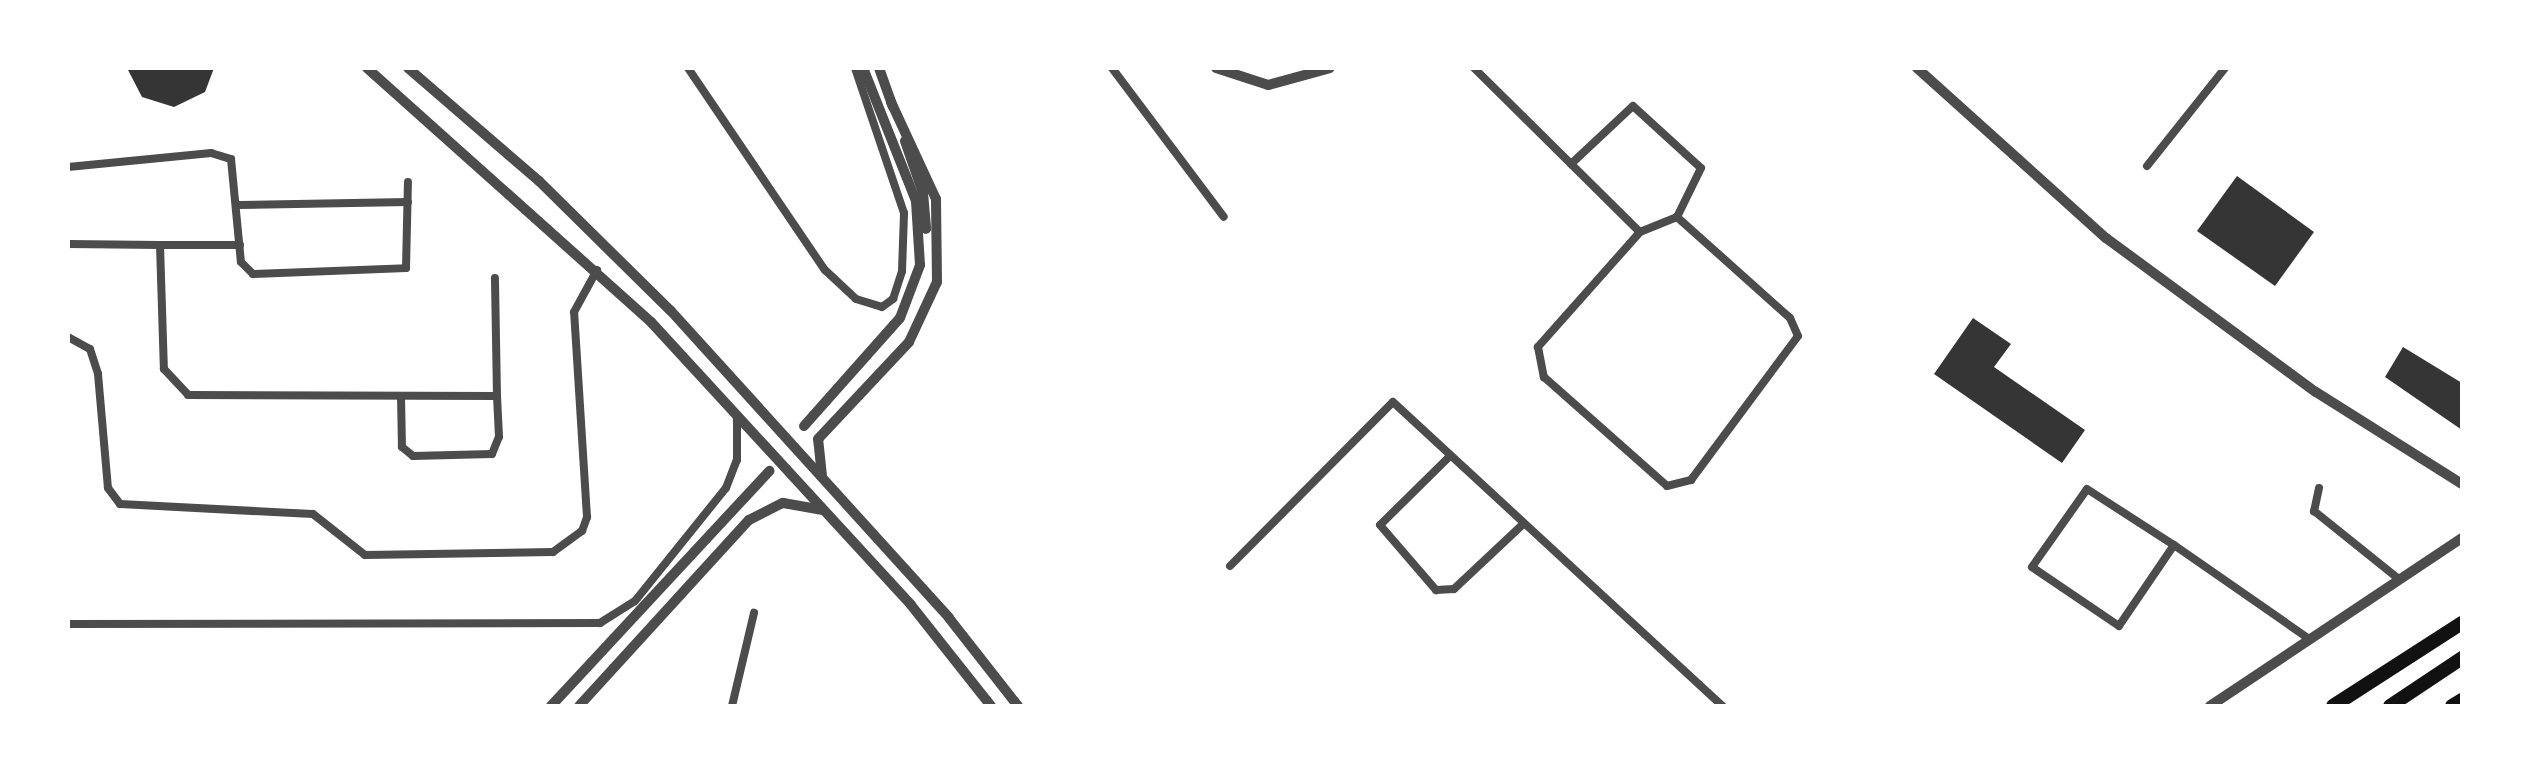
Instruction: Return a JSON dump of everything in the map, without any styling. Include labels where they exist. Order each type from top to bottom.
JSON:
[{"type":"highway","points":[[2333,706],[2462,623]]},
{"type":"highway","points":[[2390,706],[2462,658]]},
{"type":"highway","points":[[2452,706],[2462,700]]},
{"type":"street","points":[[367,68],[598,270],[823,511],[991,706]]},
{"type":"street","points":[[408,68],[617,255],[949,618],[1018,706]]},
{"type":"street","points":[[688,68],[825,270],[856,299],[882,307],[893,299],[902,271],[904,213],[855,68]]},
{"type":"street","points":[[863,68],[916,201],[922,247]]},
{"type":"street","points":[[804,426],[900,318],[922,247],[926,204],[879,68]]},
{"type":"street","points":[[1112,68],[1224,217]]},
{"type":"street","points":[[1216,68],[1268,85],[1330,68]]},
{"type":"street","points":[[1474,68],[1640,232]]},
{"type":"street","points":[[1917,68],[2106,238],[2316,392],[2462,484]]},
{"type":"street","points":[[2147,166],[2225,68]]},
{"type":"street","points":[[829,489],[817,465],[818,439],[909,342],[930,302],[940,261],[936,199],[891,102]]},
{"type":"street","points":[[1571,164],[1628,108],[1640,110],[1701,168],[1677,217],[1640,232],[1541,338],[1540,369],[1660,484],[1678,486],[1691,480],[1798,336],[1790,318],[1677,217]]},
{"type":"street","points":[[68,167],[211,153],[231,159],[239,205],[241,262],[253,274],[397,273],[410,261],[408,182]]},
{"type":"street","points":[[239,205],[408,202]]},
{"type":"street","points":[[68,244],[240,245]]},
{"type":"street","points":[[160,245],[164,369],[173,386],[188,395],[497,396]]},
{"type":"street","points":[[68,337],[90,349],[98,374],[108,488],[120,504],[313,514],[365,555],[553,552],[582,531],[587,517],[574,322],[579,294],[598,270]]},
{"type":"street","points":[[401,396],[402,447],[413,456],[492,454],[499,437],[495,278]]},
{"type":"street","points":[[1230,566],[1393,402],[1521,526],[1723,706]]},
{"type":"street","points":[[68,624],[434,628],[600,623],[619,615],[726,488],[737,460],[737,417]]},
{"type":"street","points":[[1450,456],[1379,528],[1436,590],[1449,593],[1521,526]]},
{"type":"street","points":[[551,706],[769,471]]},
{"type":"street","points":[[2319,488],[2314,511],[2400,580]]},
{"type":"street","points":[[2174,545],[2119,626],[2032,567],[2085,490],[2174,545],[2309,639]]},
{"type":"street","points":[[579,706],[749,520],[783,503],[823,511]]},
{"type":"street","points":[[2210,706],[2462,538]]},
{"type":"street","points":[[732,706],[754,613]]},
{"type":"building","points":[[127,68],[214,68],[205,92],[174,107],[142,97]]},
{"type":"building","points":[[2237,176],[2314,232],[2275,286],[2197,231]]},
{"type":"building","points":[[1973,318],[2011,344],[1994,367],[2085,430],[2062,463],[1934,374]]},
{"type":"building","points":[[2403,347],[2462,383],[2462,430],[2385,377]]}]
